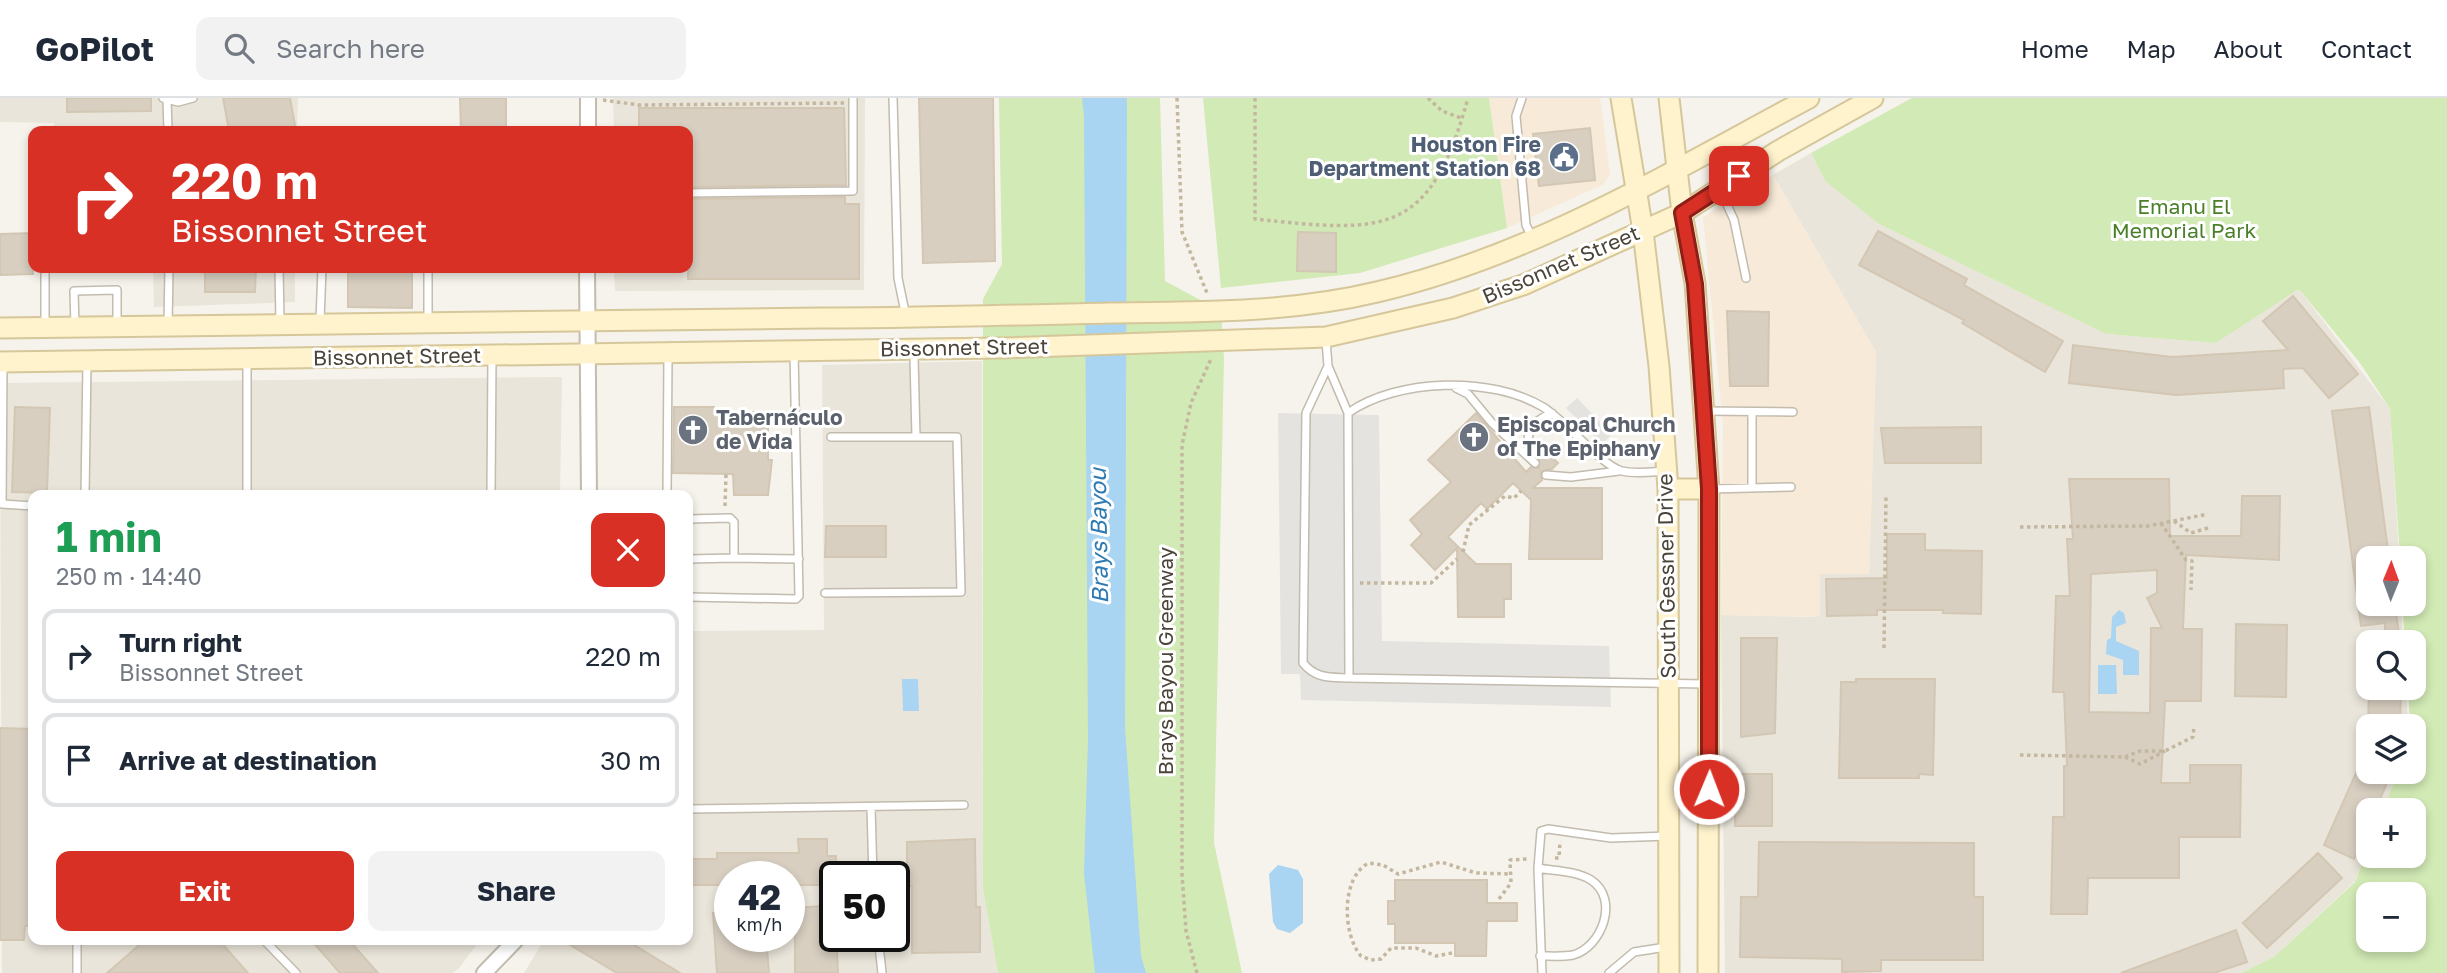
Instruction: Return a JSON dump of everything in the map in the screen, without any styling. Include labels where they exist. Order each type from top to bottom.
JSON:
[{"type":"main road","name":"South Gessner Drive","points":[[1622,98],[1643,231],[1659,366],[1667,480],[1669,973]]},
{"type":"main road","name":"South Gessner Drive","points":[[1669,98],[1682,213],[1695,284],[1709,489],[1708,973]]},
{"type":"main road","name":"Bissonnet Street","points":[[0,328],[280,326],[587,319],[906,318],[1207,307],[1295,307],[1376,293],[1443,275],[1534,241],[1809,98]]},
{"type":"main road","name":"Bissonnet Street","points":[[1,362],[909,349],[1207,348],[1326,337],[1453,308],[1523,285],[1682,213],[1778,151],[1873,98]]},
{"type":"main road","points":[[1376,293],[1385,325]]},
{"type":"main road","points":[[906,318],[909,349]]},
{"type":"main road","points":[[342,357],[343,324]]},
{"type":"main road","points":[[81,327],[87,361]]},
{"type":"main road","points":[[1667,480],[1709,489]]},
{"type":"street","points":[[588,126],[589,98]]},
{"type":"street","points":[[587,273],[589,490]]},
{"type":"street","points":[[484,973],[511,945]]},
{"type":"lane","points":[[168,126],[165,99],[178,102],[193,98]]},
{"type":"lane","points":[[894,98],[898,278],[906,318]]},
{"type":"lane","points":[[1522,98],[1516,116],[1526,225],[1534,241]]},
{"type":"lane","points":[[693,193],[853,191],[853,100]]},
{"type":"lane","points":[[1720,188],[1734,220],[1746,278]]},
{"type":"lane","points":[[45,273],[45,328]]},
{"type":"lane","points":[[168,327],[169,273]]},
{"type":"lane","points":[[279,273],[280,326]]},
{"type":"lane","points":[[320,325],[322,273]]},
{"type":"lane","points":[[428,273],[428,323]]},
{"type":"lane","points":[[81,327],[75,291],[117,290],[117,327]]},
{"type":"lane","points":[[1326,337],[1328,366],[1348,413],[1349,678]]},
{"type":"lane","points":[[909,349],[914,358],[916,437]]},
{"type":"lane","points":[[693,597],[796,599],[799,559],[794,351]]},
{"type":"lane","points":[[667,490],[668,353]]},
{"type":"lane","points":[[491,490],[492,356]]},
{"type":"lane","points":[[247,358],[247,490]]},
{"type":"lane","points":[[85,490],[87,361]]},
{"type":"lane","points":[[1,362],[2,504],[28,506]]},
{"type":"lane","points":[[1328,366],[1306,413],[1303,663],[1310,671],[1322,677],[1349,678],[1710,684]]},
{"type":"lane","points":[[1348,413],[1362,403],[1423,385],[1503,391],[1552,413],[1619,471]]},
{"type":"lane","points":[[1452,386],[1468,394],[1492,423],[1532,460],[1527,437],[1535,420],[1552,413]]},
{"type":"lane","points":[[1704,411],[1793,412]]},
{"type":"lane","points":[[1752,412],[1752,488]]},
{"type":"lane","points":[[825,593],[961,592],[957,437],[831,437]]},
{"type":"lane","points":[[1546,475],[1571,477],[1619,471],[1667,480]]},
{"type":"lane","points":[[1709,489],[1791,487]]},
{"type":"lane","points":[[693,519],[725,519],[734,522],[734,558]]},
{"type":"lane","points":[[693,559],[799,559]]},
{"type":"lane","points":[[693,809],[964,805]]},
{"type":"lane","points":[[871,807],[873,861]]},
{"type":"lane","points":[[1542,973],[1539,956],[1539,835],[1545,830],[1611,838],[1669,836]]},
{"type":"lane","points":[[1538,868],[1591,880],[1599,887],[1604,898],[1605,921],[1589,945],[1573,955],[1539,956]]},
{"type":"lane","points":[[77,945],[77,973]]},
{"type":"lane","points":[[269,945],[296,973]]},
{"type":"lane","points":[[1609,973],[1634,951],[1669,946]]},
{"type":"lane","points":[[880,952],[882,973]]},
{"type":"path","points":[[594,98],[632,105],[699,106],[853,100]]},
{"type":"path","points":[[699,98],[699,106]]},
{"type":"path","points":[[776,98],[776,104]]},
{"type":"path","points":[[1177,98],[1182,232],[1207,307]]},
{"type":"path","points":[[1255,98],[1255,219],[1301,224],[1380,222],[1411,209],[1442,171],[1468,98]]},
{"type":"path","points":[[1428,98],[1442,111],[1462,118]]},
{"type":"path","name":"Brays Bayou Greenway","points":[[1197,973],[1186,931],[1182,874],[1182,445],[1207,348]]},
{"type":"path","points":[[725,519],[726,474]]},
{"type":"path","points":[[1463,552],[1469,525],[1505,496],[1514,498],[1521,491]]},
{"type":"path","points":[[1884,648],[1886,495]]},
{"type":"path","points":[[2020,527],[2161,523],[2208,514]]},
{"type":"path","points":[[2174,521],[2191,533],[2208,528]]},
{"type":"path","points":[[2161,523],[2186,560],[2192,561],[2191,590]]},
{"type":"path","points":[[1349,582],[1431,583],[1457,559]]},
{"type":"path","points":[[2125,757],[2140,764],[2193,737],[2194,727]]},
{"type":"path","points":[[2020,755],[2125,757],[2140,751],[2165,751]]},
{"type":"path","points":[[1499,899],[1511,883],[1510,860],[1559,858],[1560,842],[1565,839]]},
{"type":"path","points":[[1452,953],[1436,956],[1416,948],[1391,948],[1381,959],[1371,960],[1361,956],[1348,920],[1349,893],[1357,872],[1369,863],[1383,865],[1398,874],[1441,862],[1476,873],[1511,874]]},
{"type":"shaded area","points":[[0,98],[298,98],[297,126],[54,126],[54,123],[0,122]]},
{"type":"shaded area","points":[[613,98],[865,98],[864,290],[615,291],[614,273],[693,273],[693,126],[614,126]]},
{"type":"shaded area","points":[[1489,98],[1600,98],[1610,174],[1604,184],[1507,228]]},
{"type":"shaded area","points":[[1811,153],[1825,181],[1879,224],[2106,334],[2216,343],[2299,289],[2390,409],[2398,546],[2356,546],[2356,616],[2402,616],[2402,630],[2356,630],[2356,700],[2407,700],[2407,714],[2356,714],[2356,784],[2393,784],[2388,798],[2356,798],[2356,868],[2360,868],[2355,881],[2274,957],[2241,973],[1725,973],[1721,615],[1816,617],[1820,614],[1819,574],[1869,574],[1876,352],[1773,175]]},
{"type":"shaded area","points":[[1773,175],[1876,352],[1869,574],[1820,574],[1820,614],[1816,617],[1721,615],[1723,424],[1703,217]]},
{"type":"shaded area","points":[[153,273],[295,273],[295,302],[154,307]]},
{"type":"shaded area","points":[[982,361],[983,889],[998,973],[524,973],[541,945],[693,945],[693,631],[824,630],[822,365]]},
{"type":"shaded area","points":[[562,377],[560,490],[28,490],[28,945],[476,945],[453,973],[2,973],[0,383]]},
{"type":"shaded area","points":[[1577,398],[1612,434],[1602,444],[1566,408]]},
{"type":"shaded area","points":[[1278,413],[1379,415],[1382,641],[1609,646],[1611,707],[1301,700],[1300,674],[1281,674]]},
{"type":"green space","points":[[999,98],[1160,98],[1165,281],[1221,311],[1224,358],[1214,843],[1242,973],[998,973],[983,889],[983,299],[1002,264]]},
{"type":"green space","points":[[1203,98],[1489,98],[1507,228],[1360,273],[1221,288]]},
{"type":"green space","name":"Emanu El Memorial Park","points":[[1912,98],[2447,98],[2447,973],[2241,973],[2274,957],[2355,882],[2360,868],[2426,868],[2426,798],[2388,798],[2393,784],[2426,784],[2426,714],[2409,714],[2409,700],[2426,700],[2426,630],[2404,630],[2403,616],[2426,616],[2426,546],[2399,546],[2390,409],[2360,363],[2299,289],[2216,343],[2106,334],[1879,224],[1825,181],[1811,153]]},
{"type":"water","name":"Brays Bayou","points":[[1082,98],[1127,98],[1125,728],[1141,956],[1146,973],[1095,973],[1084,873],[1088,740]]},
{"type":"water","points":[[2119,610],[2124,613],[2126,623],[2116,627],[2116,641],[2139,651],[2139,675],[2123,675],[2123,660],[2106,654],[2107,640],[2111,638],[2112,617]]},
{"type":"water","points":[[2098,665],[2116,665],[2117,694],[2098,694]]},
{"type":"water","points":[[902,679],[918,679],[919,711],[903,711]]},
{"type":"water","points":[[1278,865],[1298,870],[1303,879],[1303,923],[1290,933],[1277,929],[1273,922],[1269,874]]},
{"type":"building","points":[[67,98],[151,98],[151,111],[67,112]]},
{"type":"building","points":[[223,98],[290,98],[295,126],[228,126]]},
{"type":"building","points":[[460,98],[506,98],[506,126],[461,126]]},
{"type":"building","points":[[919,98],[993,98],[995,261],[923,263]]},
{"type":"building","points":[[639,108],[844,108],[846,185],[693,187],[693,126],[639,126]]},
{"type":"building","name":"Houston Fire Department Station 68","points":[[1590,128],[1595,180],[1539,186],[1533,134]]},
{"type":"building","points":[[845,197],[845,204],[859,204],[859,279],[688,279],[688,273],[693,273],[693,199]]},
{"type":"building","points":[[1878,231],[1967,279],[1964,285],[2063,341],[2045,372],[1962,323],[1964,320],[1859,265]]},
{"type":"building","points":[[1298,232],[1336,233],[1336,272],[1297,271]]},
{"type":"building","points":[[28,233],[28,273],[33,274],[0,275],[0,234]]},
{"type":"building","points":[[205,273],[256,273],[255,292],[205,292]]},
{"type":"building","points":[[348,273],[412,273],[412,308],[348,307]]},
{"type":"building","points":[[2293,296],[2358,374],[2329,398],[2303,368],[2283,369],[2284,388],[2209,393],[2176,395],[2069,383],[2073,345],[2172,357],[2288,350],[2263,321]]},
{"type":"building","points":[[1727,311],[1769,312],[1768,386],[1730,386]]},
{"type":"building","points":[[15,407],[50,408],[47,490],[12,492]]},
{"type":"building","points":[[674,407],[714,407],[714,412],[768,412],[768,460],[772,460],[768,495],[734,495],[733,474],[673,473]]},
{"type":"building","points":[[2369,407],[2387,546],[2356,546],[2356,589],[2332,411]]},
{"type":"building","points":[[1476,413],[1526,472],[1531,467],[1539,468],[1539,459],[1546,452],[1558,463],[1552,469],[1541,471],[1542,480],[1533,488],[1602,488],[1602,559],[1529,559],[1531,500],[1513,483],[1487,509],[1481,503],[1448,537],[1476,564],[1511,564],[1511,599],[1504,599],[1504,617],[1458,617],[1457,548],[1435,570],[1411,545],[1422,534],[1410,520],[1451,482],[1428,460]]},
{"type":"building","points":[[1981,427],[1981,463],[1885,463],[1881,428]]},
{"type":"building","points":[[2069,479],[2169,479],[2170,536],[2241,536],[2242,496],[2280,496],[2279,560],[2186,555],[2183,629],[2202,629],[2201,701],[2165,701],[2161,783],[2190,783],[2190,765],[2241,765],[2240,837],[2179,837],[2179,878],[2088,878],[2087,914],[2051,914],[2053,817],[2064,817],[2064,766],[2067,766],[2064,692],[2053,692],[2056,596],[2070,596],[2067,539],[2073,539]],"holes":[[[2157,570],[2157,593],[2147,598],[2162,628],[2151,628],[2150,713],[2089,712],[2091,574]]]},
{"type":"building","points":[[826,526],[886,526],[886,557],[825,557]]},
{"type":"building","points":[[1887,534],[1925,534],[1925,550],[1982,551],[1981,614],[1943,613],[1943,610],[1877,610],[1877,615],[1827,616],[1826,579],[1887,578]]},
{"type":"building","points":[[2360,616],[2397,616],[2398,630],[2385,630],[2385,623],[2361,626]]},
{"type":"building","points":[[2236,624],[2287,625],[2286,697],[2235,696]]},
{"type":"building","points":[[1741,638],[1777,638],[1775,733],[1741,737]]},
{"type":"building","points":[[1856,679],[1935,679],[1933,775],[1919,774],[1919,778],[1839,778],[1841,682],[1856,682]]},
{"type":"building","points":[[2369,700],[2401,700],[2400,714],[2368,714]]},
{"type":"building","points":[[0,728],[28,729],[28,926],[25,926],[24,940],[0,940]]},
{"type":"building","points":[[2356,773],[2356,784],[2387,784],[2380,798],[2356,798],[2354,859],[2324,845]]},
{"type":"building","points":[[1735,774],[1772,774],[1772,826],[1735,826]]},
{"type":"building","points":[[798,839],[827,839],[827,856],[836,856],[836,861],[819,861],[819,885],[805,885],[805,861],[714,861],[714,885],[693,885],[693,859],[717,859],[717,853],[799,853]]},
{"type":"building","points":[[975,839],[980,952],[912,953],[912,886],[910,861],[907,861],[907,842]]},
{"type":"building","points":[[1759,842],[1974,843],[1974,897],[1983,897],[1983,960],[1881,960],[1881,971],[1842,972],[1842,959],[1740,957],[1741,897],[1758,897]]},
{"type":"building","points":[[2318,853],[2342,878],[2267,948],[2243,923]]},
{"type":"building","points":[[1395,880],[1487,880],[1487,903],[1517,903],[1517,921],[1487,921],[1486,956],[1455,956],[1455,943],[1395,943],[1395,924],[1388,924],[1388,901],[1395,901]]},
{"type":"building","points":[[819,906],[819,952],[837,952],[838,973],[795,973],[795,952],[805,952],[805,907]]},
{"type":"building","points":[[2236,930],[2247,962],[2214,973],[2121,973]]},
{"type":"building","points":[[139,945],[223,945],[248,973],[107,973]]},
{"type":"building","points":[[315,945],[353,945],[378,973],[340,973]]},
{"type":"building","points":[[570,945],[634,945],[680,973],[617,973]]},
{"type":"building","points":[[716,952],[767,952],[769,973],[717,973]]},
{"type":"place","name":"Houston Fire Department Station 68","points":[[1564,157]]},
{"type":"place","name":"Tabernáculo de Vida","points":[[693,430]]},
{"type":"place","name":"Episcopal Church of The Epiphany","points":[[1474,437]]},
{"type":"route","points":[[1709,789],[1709,489],[1695,284],[1682,213],[1739,176]]}]
